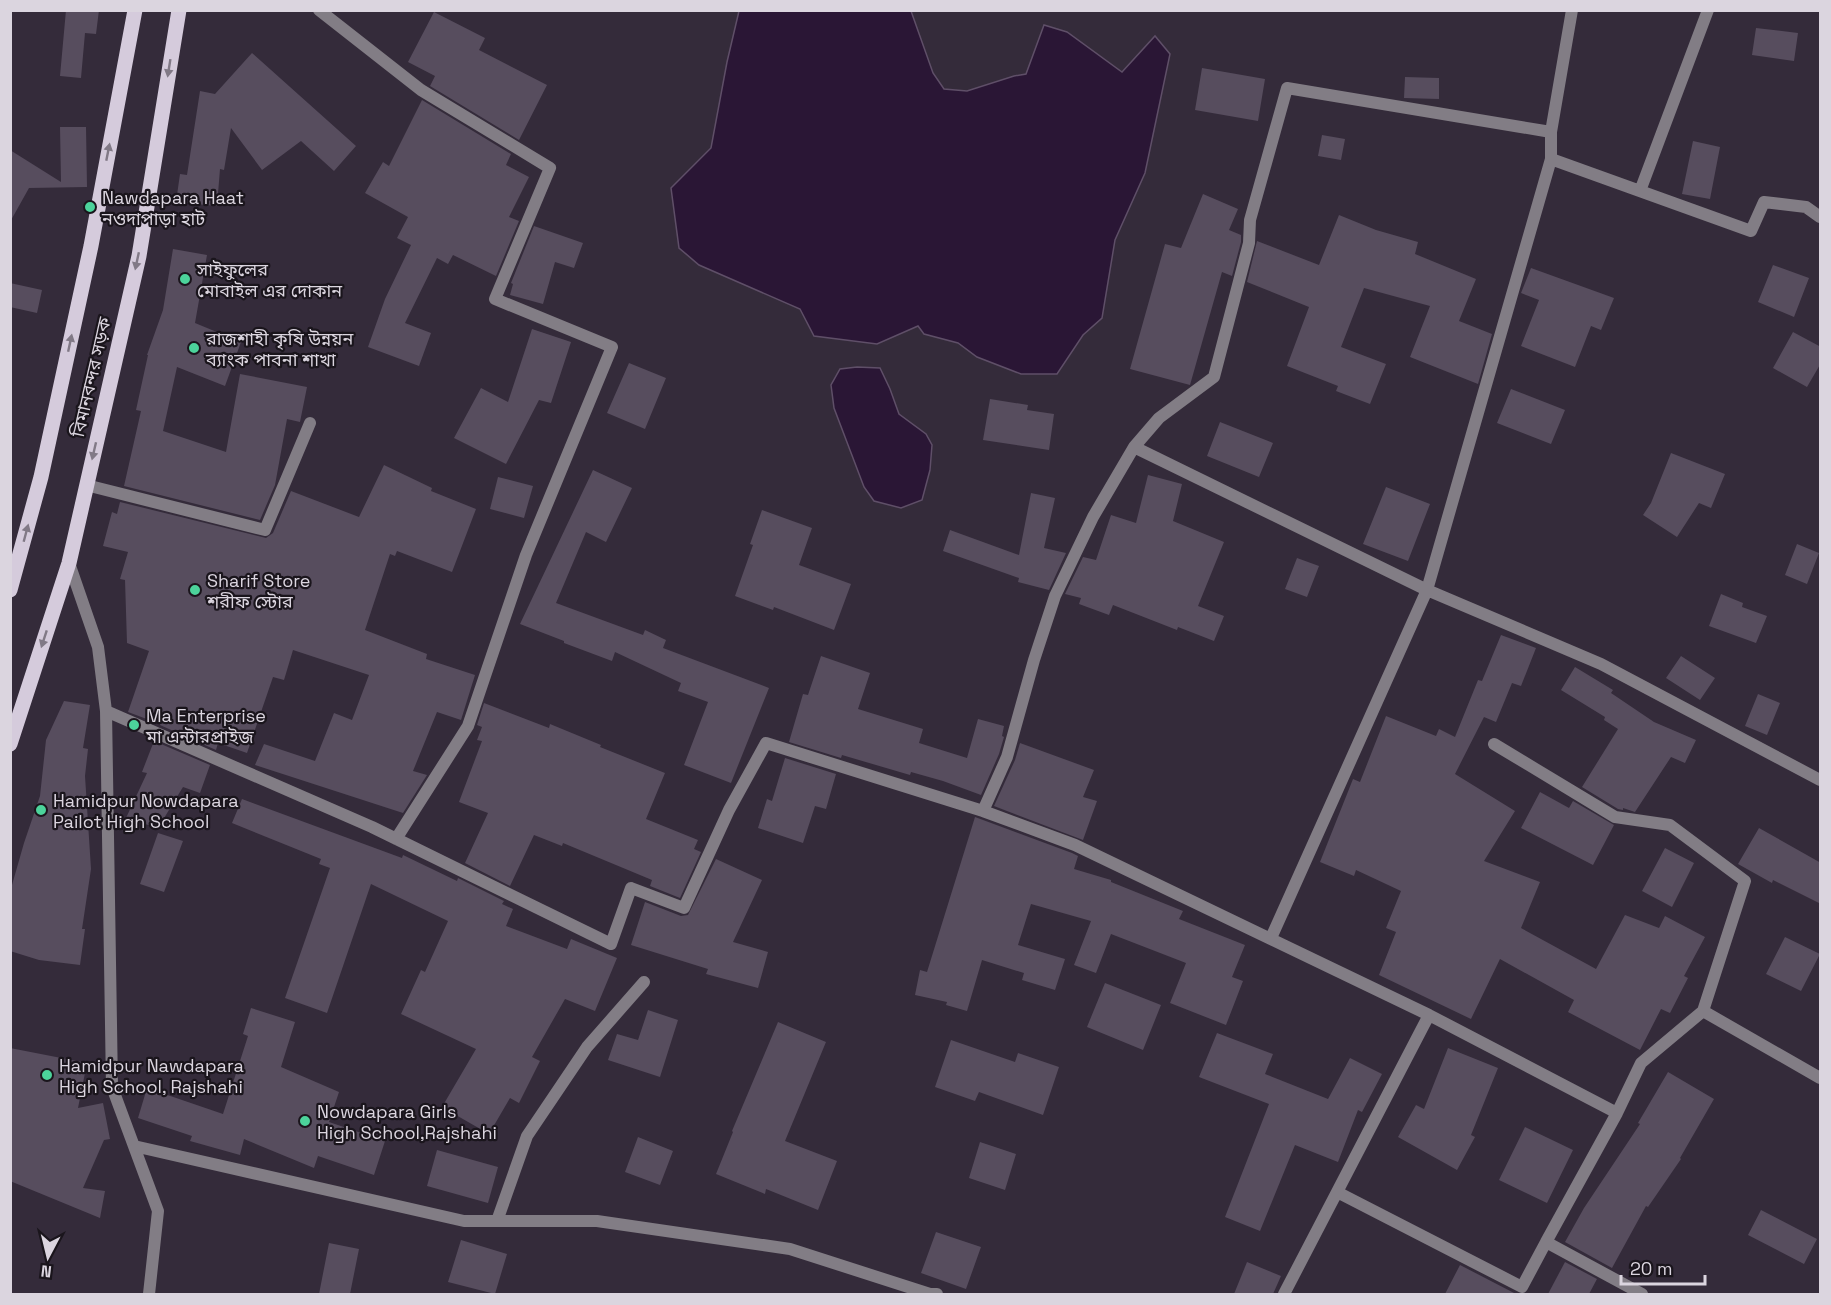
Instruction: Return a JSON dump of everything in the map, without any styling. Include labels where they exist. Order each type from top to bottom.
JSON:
[{"type":"main road","name":"বিমানবন্দর সড়ক","points":[[10,590],[41,477],[91,246],[135,10]]},
{"type":"main road","name":"বিমানবন্দর সড়ক","points":[[10,744],[69,563],[139,256],[179,10]]},
{"type":"street","points":[[319,10],[421,90],[550,168],[495,299],[612,347],[526,555],[468,726],[396,839]]},
{"type":"street","points":[[1271,938],[1427,590],[1551,159],[1551,132],[1572,10]]},
{"type":"street","points":[[1640,191],[1708,10]]},
{"type":"street","points":[[982,811],[1007,757],[1034,660],[1055,596],[1092,517],[1134,447],[1159,418],[1214,377],[1249,243],[1250,220],[1287,88],[1551,132]]},
{"type":"street","points":[[1551,159],[1751,231],[1764,202],[1806,207],[1821,217]]},
{"type":"street","points":[[86,485],[265,530],[310,423]]},
{"type":"street","points":[[1134,447],[1427,590],[1600,664],[1821,780]]},
{"type":"street","points":[[69,563],[98,647],[106,711],[112,1087],[158,1211],[149,1294]]},
{"type":"street","points":[[106,711],[362,822],[611,944],[631,888],[684,908],[729,810],[766,743],[982,811],[1096,854],[1429,1015],[1617,1113]]},
{"type":"street","points":[[1337,1192],[1522,1287],[1617,1113],[1641,1063],[1703,1011],[1745,881],[1670,825],[1615,817],[1494,744]]},
{"type":"street","points":[[498,1221],[527,1136],[587,1047],[644,982]]},
{"type":"street","points":[[1703,1011],[1821,1078]]},
{"type":"street","points":[[1284,1294],[1429,1015]]},
{"type":"street","points":[[134,1146],[464,1221],[597,1221],[790,1249],[936,1294]]},
{"type":"street","points":[[1546,1242],[1642,1294]]},
{"type":"shaded area","points":[[739,11],[911,11],[933,73],[944,89],[967,91],[1026,74],[1044,25],[1067,32],[1122,72],[1155,36],[1170,54],[1145,173],[1115,240],[1102,318],[1083,335],[1057,374],[1021,374],[977,357],[958,343],[924,334],[918,326],[877,344],[814,336],[800,309],[699,265],[679,248],[671,188],[711,148]]},
{"type":"shaded area","points":[[880,368],[899,414],[926,434],[932,445],[930,470],[922,500],[901,508],[874,501],[864,487],[834,408],[831,385],[840,369]]},
{"type":"building","points":[[66,10],[99,10],[96,34],[85,33],[81,78],[60,76]]},
{"type":"building","points":[[434,12],[485,38],[479,50],[547,85],[519,140],[430,86],[435,76],[408,62]]},
{"type":"building","points":[[1756,28],[1798,33],[1794,61],[1752,55]]},
{"type":"building","points":[[252,53],[356,146],[334,171],[301,141],[262,170],[231,128],[224,170],[220,169],[217,206],[176,202],[180,174],[187,175],[200,91],[215,94]]},
{"type":"building","points":[[1202,68],[1265,79],[1258,121],[1195,110]]},
{"type":"building","points":[[1405,77],[1439,78],[1439,99],[1404,98]]},
{"type":"building","points":[[422,100],[511,154],[506,165],[529,177],[509,217],[519,221],[496,276],[453,255],[448,264],[437,258],[405,323],[431,333],[419,366],[368,347],[385,299],[411,245],[397,238],[408,217],[365,193],[383,162],[389,166]]},
{"type":"building","points":[[60,127],[86,127],[87,187],[29,188],[10,222],[10,150],[61,182]]},
{"type":"building","points":[[1322,135],[1345,139],[1341,160],[1318,156]]},
{"type":"building","points":[[1693,141],[1720,147],[1710,199],[1682,194]]},
{"type":"building","points":[[1203,194],[1238,209],[1229,230],[1241,235],[1241,242],[1232,276],[1222,272],[1190,385],[1130,369],[1165,244],[1181,248]]},
{"type":"building","points":[[1339,215],[1376,230],[1418,242],[1415,254],[1476,279],[1459,321],[1492,334],[1478,384],[1410,357],[1430,306],[1364,288],[1341,347],[1386,364],[1370,404],[1336,391],[1338,386],[1287,366],[1309,307],[1247,282],[1257,241],[1319,265]]},
{"type":"building","points":[[534,226],[583,243],[574,268],[555,262],[543,304],[510,295],[513,284],[511,283]]},
{"type":"building","points":[[173,249],[207,255],[195,323],[241,342],[225,386],[177,367],[163,431],[226,452],[240,374],[307,387],[300,422],[287,419],[275,485],[260,520],[124,486],[141,411],[136,410],[147,355],[163,310]]},
{"type":"building","points":[[1773,265],[1809,278],[1794,317],[1758,302]]},
{"type":"building","points":[[1531,268],[1614,298],[1601,330],[1591,326],[1575,367],[1521,346],[1539,300],[1521,293]]},
{"type":"building","points":[[10,283],[42,290],[37,313],[10,307]]},
{"type":"building","points":[[532,329],[571,342],[551,403],[539,400],[506,464],[454,438],[481,388],[508,402]]},
{"type":"building","points":[[1793,332],[1821,347],[1821,363],[1807,387],[1773,368]]},
{"type":"building","points":[[629,363],[666,378],[645,429],[607,413]]},
{"type":"building","points":[[1511,389],[1565,410],[1551,444],[1497,423]]},
{"type":"building","points":[[990,399],[1028,405],[1027,410],[1054,414],[1049,450],[983,440]]},
{"type":"building","points":[[1220,422],[1273,443],[1259,477],[1207,456]]},
{"type":"building","points":[[1671,453],[1725,474],[1711,508],[1699,503],[1677,537],[1643,515],[1651,503]]},
{"type":"building","points":[[384,465],[432,488],[431,491],[476,509],[452,572],[397,551],[395,556],[390,554],[365,630],[427,654],[426,659],[475,675],[461,720],[437,712],[413,771],[427,775],[403,813],[255,765],[264,744],[315,761],[334,713],[352,720],[369,675],[293,650],[284,680],[273,677],[247,753],[218,743],[216,750],[128,712],[149,651],[127,643],[125,580],[120,579],[128,552],[103,546],[112,512],[117,514],[120,502],[266,538],[273,533],[291,491],[359,517]]},
{"type":"building","points":[[593,470],[632,488],[606,542],[586,532],[556,603],[643,635],[645,630],[666,640],[663,648],[769,688],[731,783],[684,765],[708,702],[678,691],[681,683],[615,652],[612,661],[520,624]]},
{"type":"building","points":[[1148,475],[1182,484],[1173,521],[1224,542],[1198,606],[1224,616],[1214,641],[1178,627],[1177,630],[1113,605],[1109,615],[1079,604],[1081,598],[1065,594],[1083,557],[1096,560],[1111,515],[1136,523]]},
{"type":"building","points":[[498,477],[533,486],[524,518],[490,509]]},
{"type":"building","points":[[1386,487],[1430,504],[1408,561],[1363,544]]},
{"type":"building","points":[[1031,493],[1055,498],[1044,548],[1066,553],[1049,590],[1018,582],[1019,578],[943,551],[950,530],[1019,555]]},
{"type":"building","points":[[762,510],[812,528],[799,565],[851,584],[834,630],[774,607],[773,610],[735,596],[753,545],[750,544]]},
{"type":"building","points":[[1797,544],[1819,553],[1807,584],[1785,575]]},
{"type":"building","points":[[1297,558],[1319,566],[1307,597],[1285,589]]},
{"type":"building","points":[[1721,594],[1743,603],[1742,607],[1767,616],[1756,643],[1709,626]]},
{"type":"building","points":[[1501,635],[1536,648],[1521,686],[1512,683],[1496,722],[1484,717],[1455,774],[1515,811],[1484,861],[1540,882],[1521,928],[1596,969],[1625,915],[1659,928],[1665,916],[1705,937],[1684,976],[1688,978],[1670,1013],[1661,1009],[1640,1050],[1568,1012],[1574,1000],[1500,959],[1471,1019],[1379,975],[1396,932],[1386,928],[1401,891],[1356,870],[1354,876],[1320,862],[1353,779],[1360,782],[1386,716],[1436,736],[1439,729],[1455,737],[1478,680],[1482,681]]},
{"type":"building","points":[[821,656],[870,673],[858,709],[923,729],[919,743],[967,758],[978,719],[1004,726],[1002,736],[1004,737],[999,754],[981,795],[911,772],[910,775],[789,742],[803,694],[808,695]]},
{"type":"building","points":[[1681,656],[1715,678],[1700,700],[1666,678]]},
{"type":"building","points":[[1575,667],[1613,690],[1611,693],[1654,722],[1696,740],[1685,763],[1671,757],[1635,812],[1623,808],[1623,810],[1618,809],[1582,787],[1618,729],[1604,720],[1605,717],[1561,690]]},
{"type":"building","points":[[1758,694],[1780,703],[1767,735],[1745,726]]},
{"type":"building","points":[[64,701],[90,705],[83,748],[88,749],[85,776],[91,869],[82,929],[85,929],[80,965],[39,960],[10,951],[10,892],[40,796],[46,740]]},
{"type":"building","points":[[484,703],[549,728],[550,724],[665,773],[646,819],[698,840],[694,849],[701,852],[680,898],[650,886],[652,880],[563,843],[562,846],[534,835],[510,886],[465,863],[488,813],[459,802],[482,741],[477,740],[482,727],[477,725]]},
{"type":"building","points":[[154,741],[210,765],[200,793],[183,787],[158,828],[126,818],[147,773],[142,772]]},
{"type":"building","points":[[1020,743],[1094,770],[1083,797],[1097,801],[1083,840],[994,806],[1015,760]]},
{"type":"building","points":[[785,758],[836,774],[826,809],[815,806],[803,843],[758,828],[767,799],[772,801]]},
{"type":"building","points":[[1540,792],[1569,808],[1573,801],[1614,825],[1593,865],[1521,828]]},
{"type":"building","points":[[242,799],[402,858],[403,855],[457,881],[458,878],[504,901],[502,904],[513,909],[506,926],[567,949],[571,939],[617,958],[595,1011],[565,999],[532,1057],[540,1061],[519,1103],[510,1098],[489,1134],[442,1107],[476,1049],[401,1014],[421,970],[425,972],[448,921],[371,884],[327,1013],[285,998],[330,868],[319,864],[321,859],[232,823]]},
{"type":"building","points":[[975,817],[1072,853],[1078,856],[1074,869],[1111,880],[1111,882],[1183,911],[1179,919],[1245,945],[1232,977],[1243,981],[1226,1025],[1170,1003],[1186,963],[1111,934],[1096,973],[1074,965],[1091,921],[1031,904],[1018,945],[1065,959],[1055,990],[1022,980],[1024,973],[982,960],[967,1011],[946,1005],[947,1002],[915,995],[920,970],[927,972]]},
{"type":"building","points":[[1759,828],[1821,863],[1821,904],[1773,880],[1772,883],[1738,864]]},
{"type":"building","points":[[158,833],[183,841],[164,892],[140,884]]},
{"type":"building","points":[[1665,848],[1694,863],[1672,907],[1642,891]]},
{"type":"building","points":[[716,859],[762,880],[733,942],[768,952],[758,988],[706,974],[708,969],[631,945],[645,902],[681,916],[688,915]]},
{"type":"building","points":[[1785,937],[1820,954],[1801,991],[1766,974]]},
{"type":"building","points":[[1105,983],[1161,1005],[1143,1050],[1087,1027]]},
{"type":"building","points":[[251,1008],[295,1022],[281,1067],[339,1092],[329,1122],[385,1141],[374,1175],[318,1156],[314,1168],[244,1139],[240,1155],[190,1141],[192,1136],[138,1118],[147,1088],[223,1114],[248,1036],[243,1034]]},
{"type":"building","points":[[648,1010],[678,1020],[660,1077],[608,1060],[617,1034],[638,1040]]},
{"type":"building","points":[[778,1022],[826,1042],[785,1141],[837,1161],[818,1210],[766,1189],[765,1194],[716,1174]]},
{"type":"building","points":[[1217,1033],[1273,1054],[1265,1074],[1328,1099],[1350,1058],[1382,1074],[1362,1112],[1358,1110],[1338,1162],[1295,1145],[1260,1231],[1225,1217],[1269,1104],[1199,1077]]},
{"type":"building","points":[[951,1040],[1015,1062],[1018,1053],[1059,1067],[1043,1115],[979,1092],[975,1101],[935,1087]]},
{"type":"building","points":[[10,1048],[87,1063],[78,1108],[103,1103],[110,1139],[104,1140],[83,1188],[105,1191],[100,1218],[10,1181]]},
{"type":"building","points":[[1448,1048],[1498,1068],[1471,1135],[1475,1137],[1457,1170],[1398,1137],[1416,1105],[1424,1109]]},
{"type":"building","points":[[1668,1072],[1714,1099],[1681,1159],[1648,1207],[1646,1206],[1612,1268],[1565,1242],[1584,1208],[1640,1124],[1638,1123]]},
{"type":"building","points":[[1525,1127],[1573,1150],[1547,1203],[1499,1180]]},
{"type":"building","points":[[638,1137],[673,1151],[660,1185],[625,1172]]},
{"type":"building","points":[[980,1142],[1016,1154],[1005,1190],[969,1178]]},
{"type":"building","points":[[437,1150],[498,1167],[488,1203],[427,1186]]},
{"type":"building","points":[[1761,1210],[1817,1239],[1804,1264],[1748,1235]]},
{"type":"building","points":[[936,1232],[981,1247],[966,1289],[921,1273]]},
{"type":"building","points":[[461,1240],[507,1254],[495,1294],[448,1282]]},
{"type":"building","points":[[329,1243],[359,1249],[350,1294],[319,1294]]},
{"type":"building","points":[[1247,1262],[1281,1276],[1273,1294],[1234,1294]]},
{"type":"building","points":[[1565,1262],[1597,1279],[1589,1294],[1548,1294]]},
{"type":"building","points":[[1460,1265],[1516,1294],[1445,1294]]},
{"type":"place","name":"Nawdapara Haat নওদাপাড়া হাট","points":[[90,207]]},
{"type":"place","name":"সাইফুলের মোবাইল এর দোকান","points":[[185,279]]},
{"type":"place","name":"রাজশাহী কৃষি উন্নয়ন ব্যাংক পাবনা শাখা","points":[[194,348]]},
{"type":"place","name":"Sharif Store শরীফ স্টোর","points":[[195,590]]},
{"type":"place","name":"Ma Enterprise মা এন্টারপ্রাইজ","points":[[134,725]]},
{"type":"place","name":"Hamidpur Nowdapara Pailot High School","points":[[41,810]]},
{"type":"place","name":"Hamidpur Nawdapara High School, Rajshahi","points":[[47,1075]]},
{"type":"place","name":"Nowdapara Girls High School,Rajshahi","points":[[305,1121]]}]
